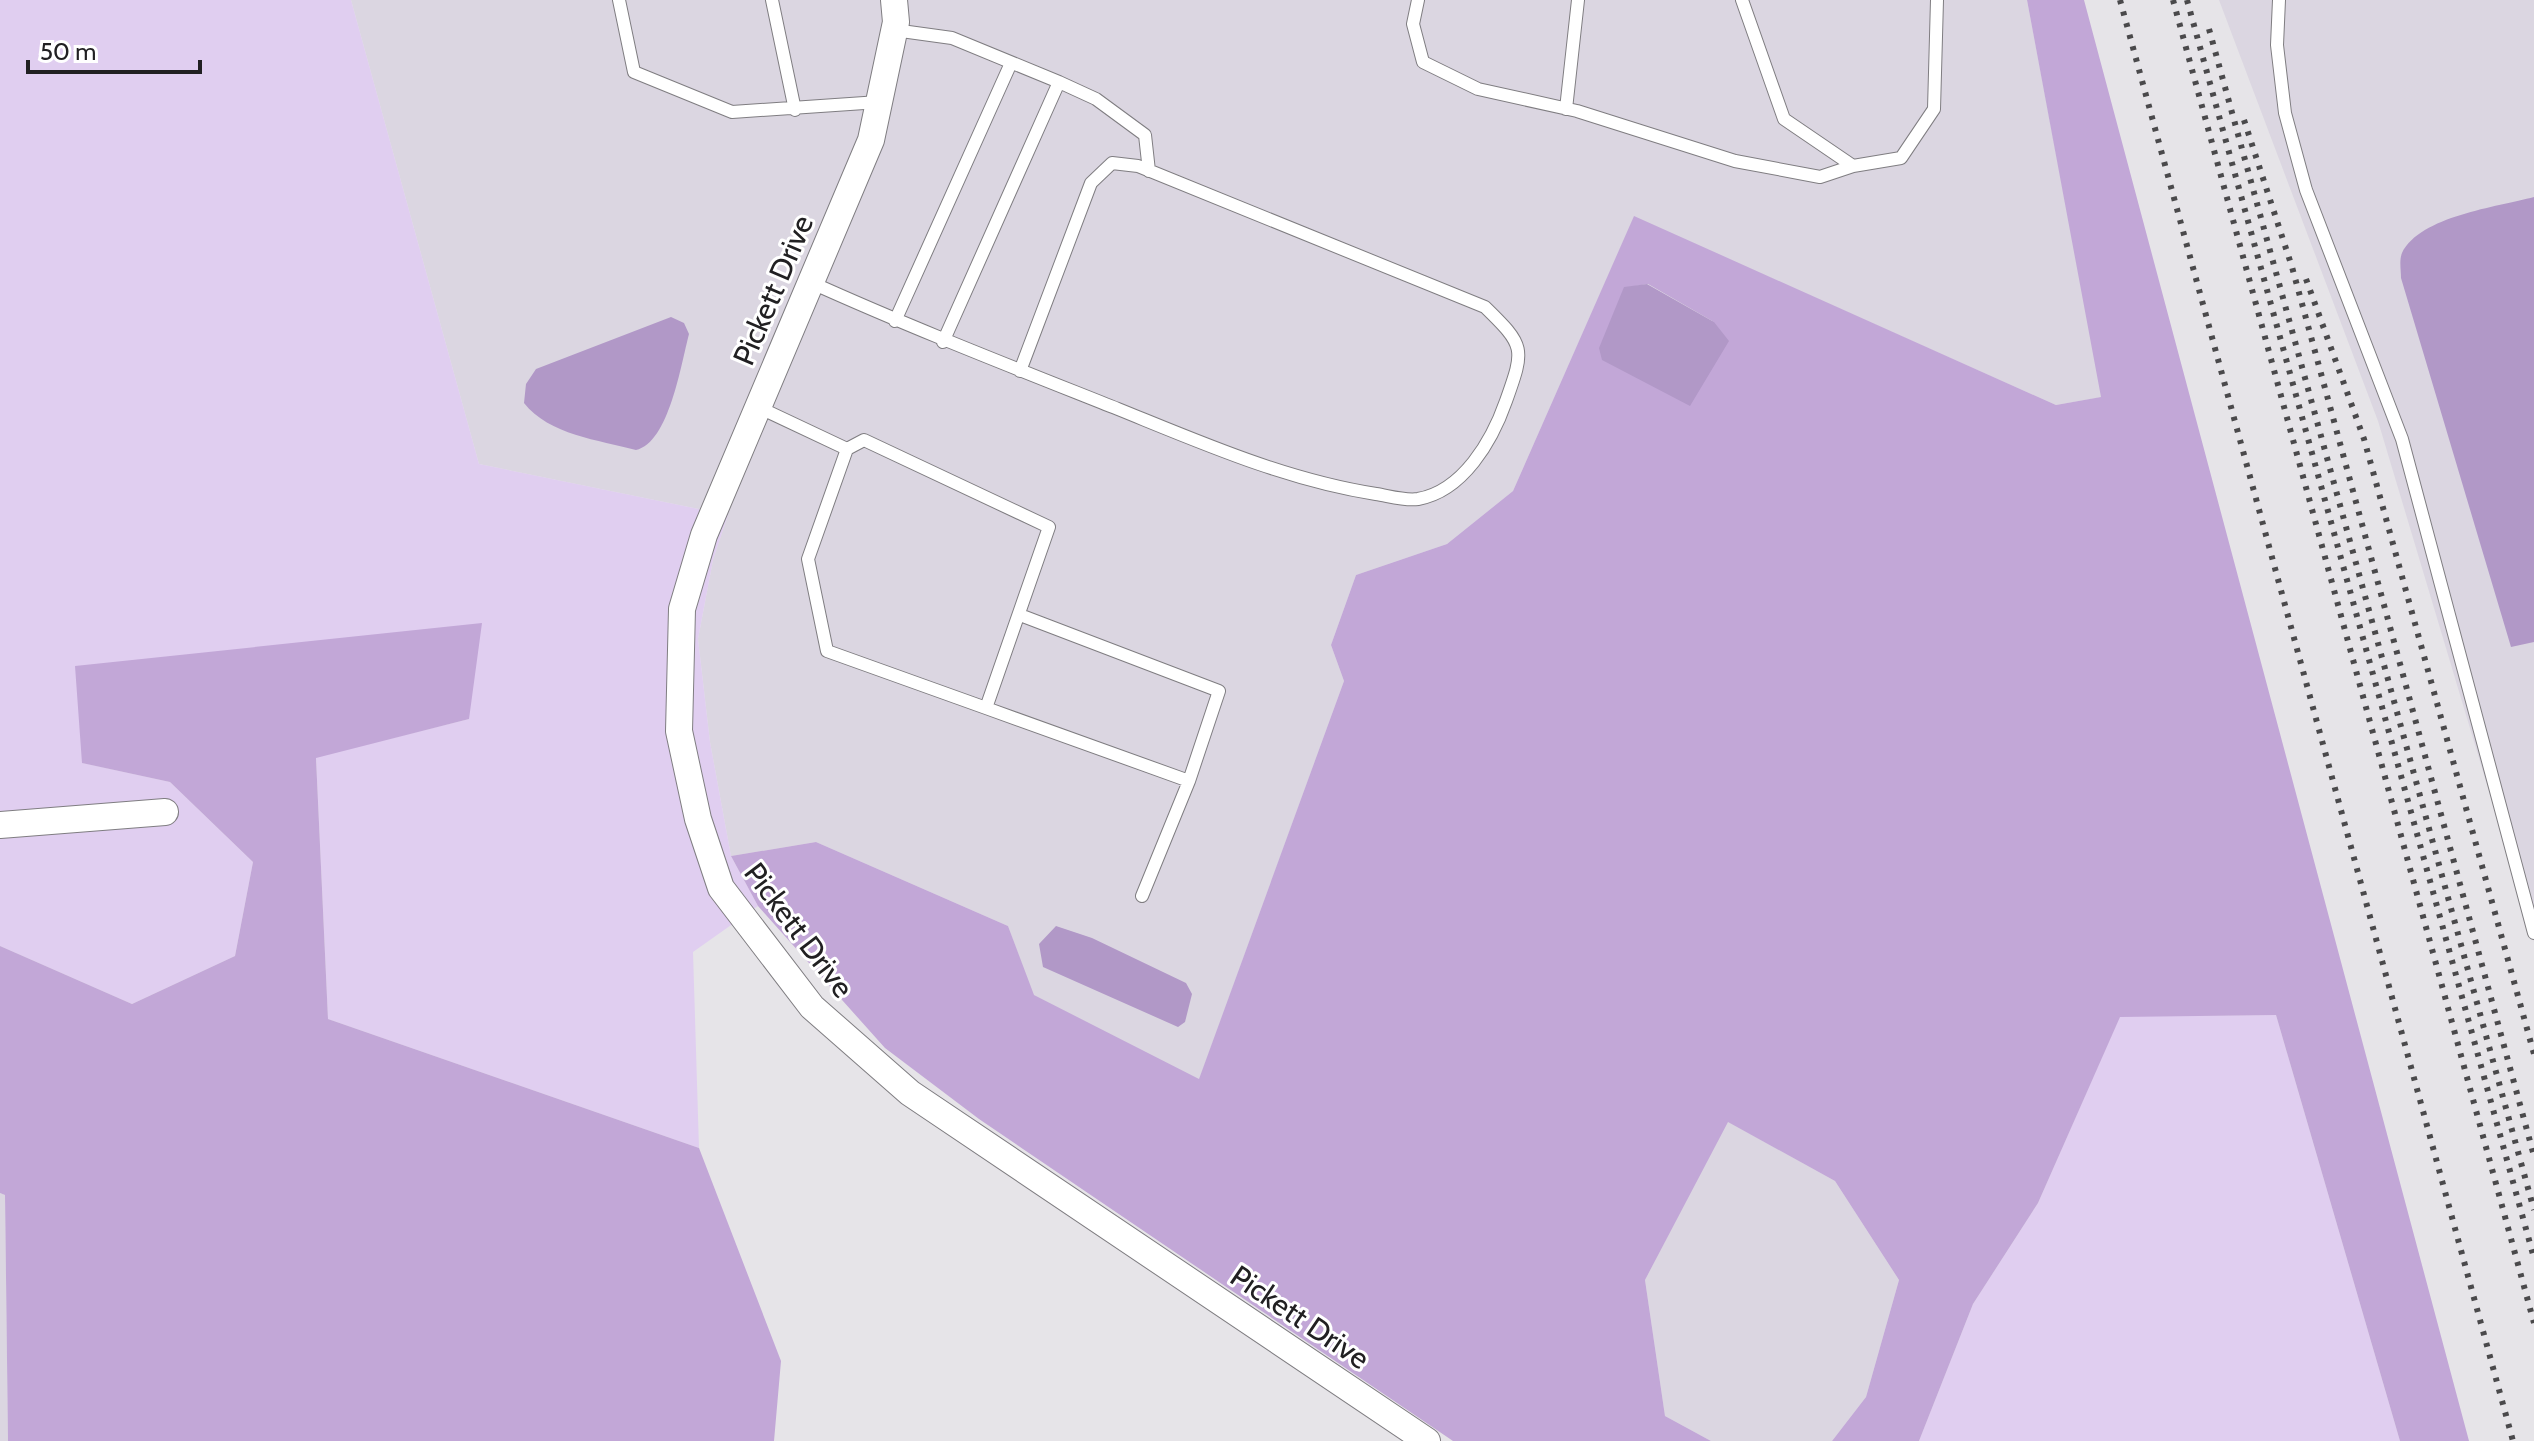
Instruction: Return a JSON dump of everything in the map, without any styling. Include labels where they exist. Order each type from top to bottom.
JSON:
[{"type":"street","name":"Pickett Drive","points":[[894,0],[894,30],[871,140],[704,535],[682,609],[679,731],[698,819],[721,888],[812,1007],[910,1093],[1427,1441]]},
{"type":"street","points":[[0,825],[165,812]]},
{"type":"lane","points":[[619,0],[634,72],[732,112],[879,102]]},
{"type":"lane","points":[[772,0],[795,110]]},
{"type":"lane","points":[[1418,0],[1413,24],[1423,62],[1478,89],[1566,109],[1735,161],[1820,177],[1853,166],[1901,158],[1934,109],[1937,0]]},
{"type":"lane","points":[[1566,109],[1578,0]]},
{"type":"lane","points":[[1742,0],[1784,119],[1853,166]]},
{"type":"lane","points":[[2279,0],[2277,45],[2285,113],[2306,190],[2402,439],[2534,933]]},
{"type":"lane","points":[[894,30],[952,38],[1096,99],[1145,135],[1149,171]]},
{"type":"lane","points":[[895,321],[1011,63]]},
{"type":"lane","points":[[943,342],[1059,82]]},
{"type":"lane","points":[[810,282],[943,342],[1242,459],[1334,487],[1415,500],[1447,491],[1471,467],[1504,407],[1520,361],[1515,337],[1485,307],[1149,171],[1112,163],[1091,183],[1020,371]]},
{"type":"lane","points":[[758,407],[847,449]]},
{"type":"lane","points":[[986,708],[1049,527],[864,440],[847,449],[808,559],[827,651],[1189,781]]},
{"type":"lane","points":[[1020,615],[1219,691],[1189,781],[1142,896]]},
{"type":"shaded area","points":[[0,0],[351,0],[479,464],[728,515],[713,560],[698,639],[710,742],[731,856],[758,906],[693,952],[699,1148],[328,1019],[316,757],[469,719],[83,763],[170,782],[253,862],[235,956],[132,1004],[0,946]]},
{"type":"shaded area","points":[[351,0],[2027,0],[2102,397],[2056,405],[1634,217],[1513,491],[1447,544],[1356,575],[1331,645],[1344,681],[1199,1080],[1033,995],[1008,926],[816,842],[731,856],[710,742],[698,639],[713,560],[728,515],[479,464]]},
{"type":"shaded area","points":[[2027,0],[2084,0],[2469,1441],[2400,1441],[2276,1015],[2120,1017],[2038,1203],[1973,1304],[1919,1441],[1832,1441],[1866,1397],[1899,1280],[1835,1181],[1728,1122],[1645,1280],[1665,1416],[1711,1441],[1453,1441],[979,1119],[885,1048],[758,906],[731,856],[816,842],[1008,926],[1034,995],[1199,1079],[1344,681],[1331,645],[1356,575],[1447,544],[1513,491],[1634,216],[2056,405],[2101,397]],"holes":[[[1648,284],[1714,322],[1624,288]]]},
{"type":"shaded area","points":[[2219,0],[2534,0],[2534,942],[2378,421]]},
{"type":"shaded area","points":[[2534,197],[2534,642],[2511,647],[2401,278],[2400,262],[2411,240],[2425,230],[2461,215]]},
{"type":"shaded area","points":[[1647,284],[1714,322],[1729,341],[1690,406],[1602,360],[1599,348],[1624,287]]},
{"type":"shaded area","points":[[671,317],[684,323],[689,334],[672,401],[657,433],[647,444],[636,450],[576,435],[534,414],[524,403],[526,384],[536,369]]},
{"type":"shaded area","points":[[482,623],[469,719],[316,758],[328,1019],[699,1148],[781,1361],[774,1441],[8,1441],[5,1195],[0,1193],[0,946],[132,1004],[235,956],[253,862],[170,782],[82,763],[75,666]]},
{"type":"shaded area","points":[[1056,926],[1092,938],[1186,983],[1192,994],[1185,1022],[1178,1027],[1043,967],[1039,944]]},
{"type":"shaded area","points":[[2276,1015],[2400,1441],[1919,1441],[1973,1304],[2038,1203],[2120,1016]]},
{"type":"shaded area","points":[[1727,1121],[1835,1181],[1899,1280],[1866,1397],[1832,1441],[1711,1441],[1665,1416],[1645,1280]]},
{"type":"shaded area","points":[[0,1193],[5,1195],[8,1441],[0,1441]]},
{"type":"railway","points":[[2120,0],[2513,1441]]},
{"type":"railway","points":[[2173,0],[2534,1323]]},
{"type":"railway","points":[[2187,0],[2534,1258]]},
{"type":"railway","points":[[2209,29],[2534,1210]]},
{"type":"railway","points":[[2244,120],[2292,267],[2534,1156]]},
{"type":"railway","points":[[2306,279],[2364,439],[2534,1054]]}]
